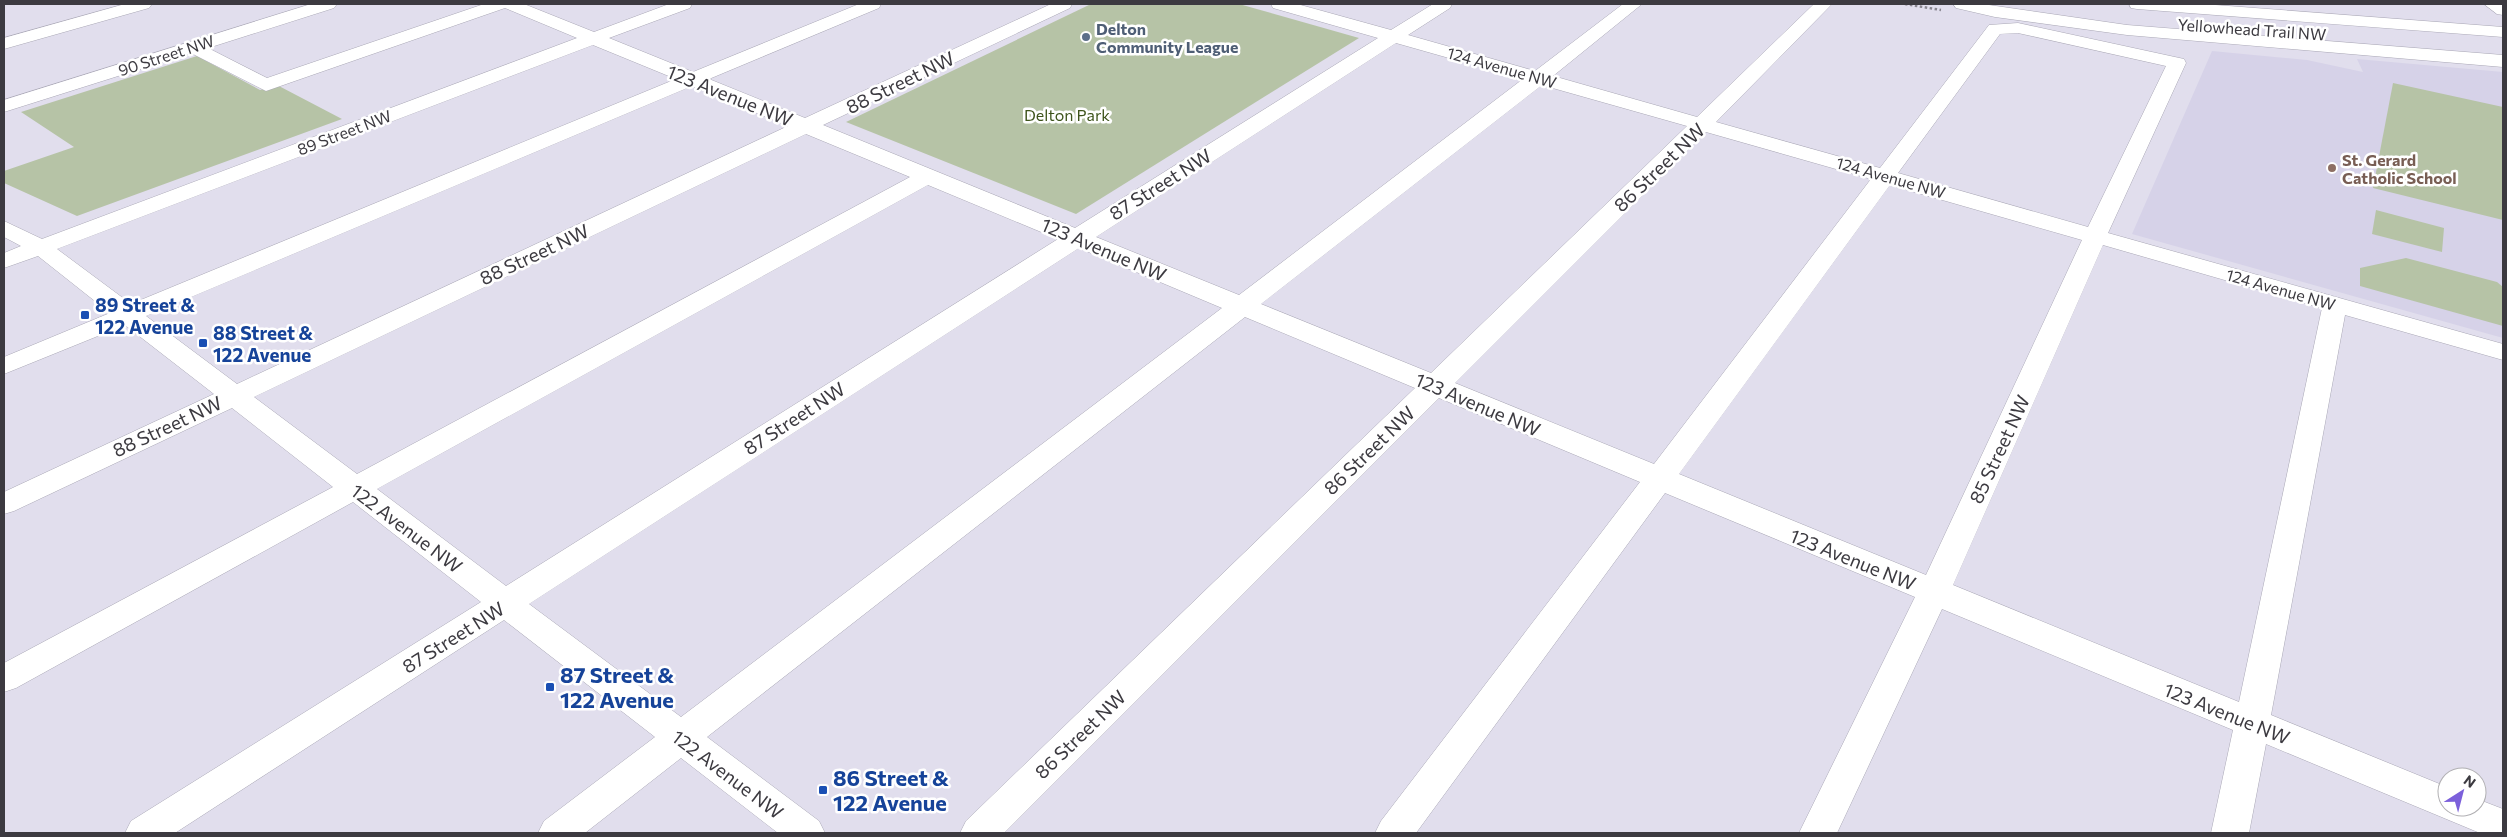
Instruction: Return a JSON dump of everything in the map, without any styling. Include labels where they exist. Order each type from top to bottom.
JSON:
[{"type":"main road","points":[[4,44],[143,4]]},
{"type":"main road","name":"90 Street NW","points":[[4,106],[328,4]]},
{"type":"main road","points":[[192,47],[266,85],[500,4]]},
{"type":"main road","name":"123 Avenue NW","points":[[510,4],[2437,799]]},
{"type":"main road","name":"89 Street NW","points":[[4,261],[684,4]]},
{"type":"main road","points":[[4,366],[873,4]]},
{"type":"main road","name":"88 Street NW","points":[[4,504],[1064,4]]},
{"type":"main road","name":"124 Avenue NW","points":[[1279,4],[2503,352]]},
{"type":"main road","name":"87 Street NW","points":[[144,833],[1444,4]]},
{"type":"main road","points":[[557,833],[1634,4]]},
{"type":"main road","name":"86 Street NW","points":[[978,833],[1824,4]]},
{"type":"main road","points":[[1962,4],[1995,12],[2127,30],[2503,61]]},
{"type":"main road","name":"Yellowhead Trail NW","points":[[2002,4],[2198,25],[2503,48]]},
{"type":"main road","name":"Yellowhead Trail NW","points":[[2137,4],[2503,32]]},
{"type":"main road","points":[[2296,4],[2503,20]]},
{"type":"main road","points":[[2313,4],[2352,4]]},
{"type":"main road","points":[[2493,4],[2503,10]]},
{"type":"main road","name":"85 Street NW","points":[[1818,833],[1934,592],[2177,64],[2018,28],[1995,29],[1885,175]]},
{"type":"main road","points":[[1394,833],[1885,175]]},
{"type":"main road","points":[[4,679],[928,176]]},
{"type":"main road","name":"122 Avenue NW","points":[[4,228],[40,247],[806,833]]},
{"type":"main road","points":[[2230,833],[2335,305]]},
{"type":"main road","points":[[2481,817],[2503,826]]},
{"type":"shaded area","name":"St. Gerard Catholic School","points":[[2212,51],[2307,60],[2363,72],[2357,59],[2503,72],[2503,338],[2132,234]]},
{"type":"green space","name":"Delton Park","points":[[1091,4],[1239,4],[1359,38],[1076,214],[846,122]]},
{"type":"green space","points":[[197,56],[260,90],[277,85],[342,119],[77,216],[4,183],[4,171],[74,147],[21,112]]},
{"type":"green space","points":[[2393,83],[2503,107],[2503,220],[2373,188]]},
{"type":"green space","points":[[2376,210],[2444,228],[2442,252],[2372,234]]},
{"type":"green space","points":[[2406,258],[2497,282],[2503,287],[2503,326],[2360,286],[2360,268]]},
{"type":"place","name":"Delton Community League","points":[[1086,37]]},
{"type":"place","name":"St. Gerard Catholic School","points":[[2332,168]]},
{"type":"place","name":"89 Street & 122 Avenue","points":[[85,315]]},
{"type":"place","name":"88 Street & 122 Avenue","points":[[203,343]]},
{"type":"place","name":"87 Street & 122 Avenue","points":[[550,687]]},
{"type":"place","name":"86 Street & 122 Avenue","points":[[823,790]]}]
